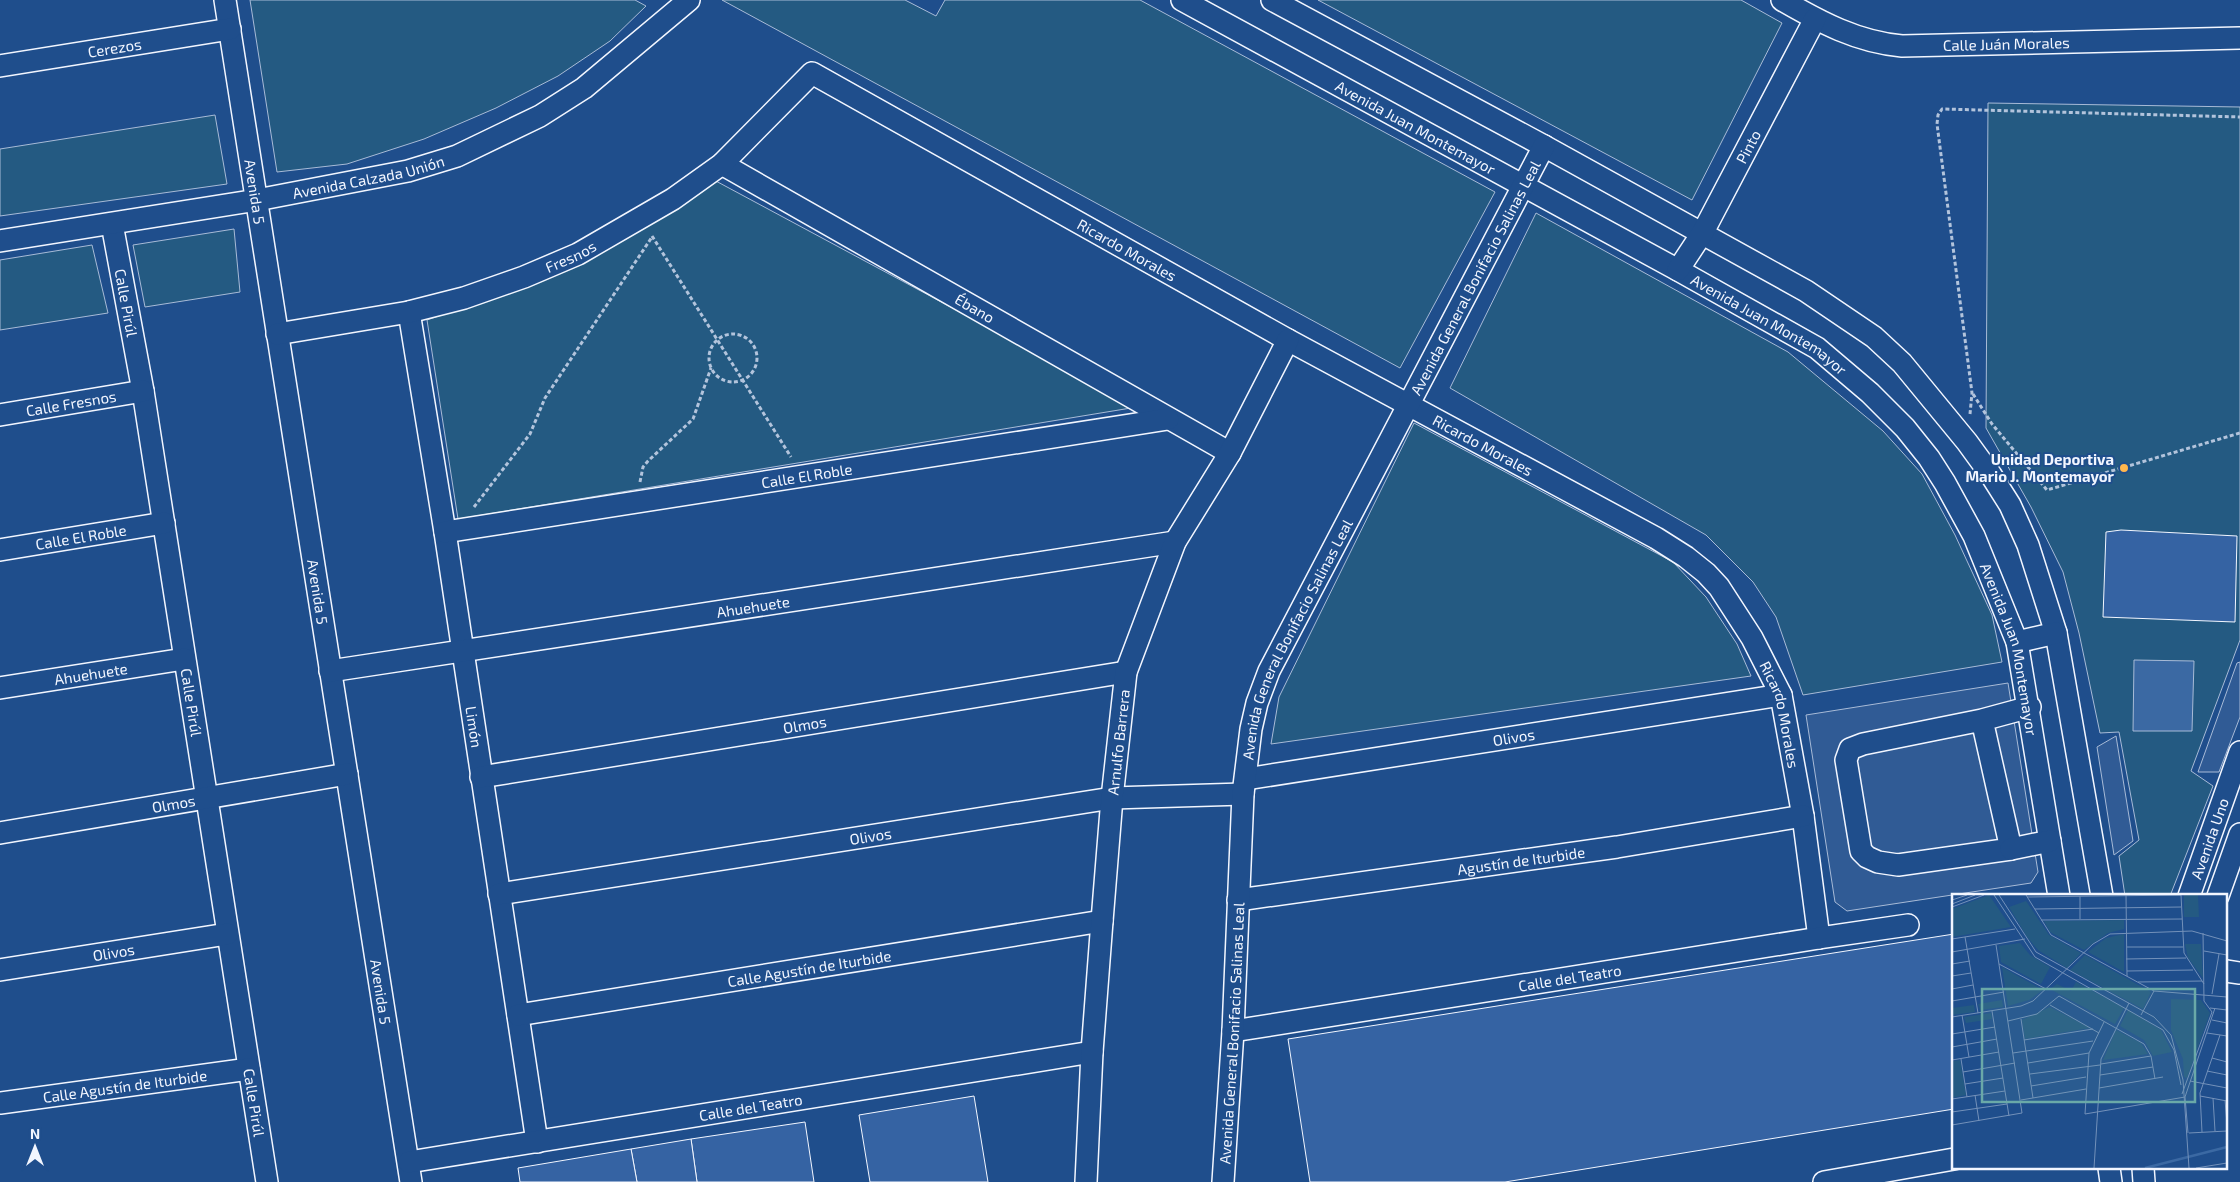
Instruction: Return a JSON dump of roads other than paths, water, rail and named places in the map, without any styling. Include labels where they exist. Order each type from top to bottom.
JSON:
[{"type":"street","name":"Avenida 5","points":[[225,0],[410,1172]]},
{"type":"street","name":"Avenida Juan Montemayor","points":[[1182,0],[1678,270],[1817,348],[1870,393],[1905,428],[1937,470],[1974,536],[2017,642],[2030,707],[2059,894]]},
{"type":"street","points":[[1272,0],[1702,232],[1845,316],[1874,337],[1902,363],[1967,442],[2010,505],[2028,545],[2056,633],[2102,894]]},
{"type":"street","name":"Calle Juán Morales","points":[[1782,0],[1814,19],[1856,37],[1879,44],[1902,46],[2240,38]]},
{"type":"street","name":"Avenida Calzada Unión","points":[[0,241],[256,200],[408,171],[457,156],[503,136],[540,116],[584,88],[685,1]]},
{"type":"street","name":"Pinto","points":[[1678,270],[1702,232],[1814,19]]},
{"type":"street","name":"Cerezos","points":[[0,66],[230,29]]},
{"type":"street","name":"Fresnos","points":[[277,334],[409,312],[464,298],[524,277],[646,228],[673,199],[722,164],[812,73]]},
{"type":"street","name":"Ricardo Morales","points":[[812,73],[1288,340],[1656,538],[1700,568],[1719,587],[1736,611],[1781,695],[1803,816],[1820,938]]},
{"type":"street","name":"Avenida General Bonifacio Salinas Leal","points":[[1223,1182],[1245,787],[1251,729],[1257,702],[1269,672],[1544,146]]},
{"type":"street","name":"Ébano","points":[[722,164],[1230,453]]},
{"type":"street","name":"Calle Pirúl","points":[[112,224],[143,391],[267,1182]]},
{"type":"street","name":"Limón","points":[[409,312],[451,531],[462,651],[537,1142]]},
{"type":"street","name":"Arnulfo Barrera","points":[[1086,1182],[1092,1052],[1102,921],[1112,798],[1126,672],[1174,542],[1230,453],[1288,340]]},
{"type":"street","name":"Calle Fresnos","points":[[0,416],[143,391]]},
{"type":"street","name":"Calle El Roble","points":[[451,531],[1168,419]]},
{"type":"street","name":"Calle El Roble","points":[[0,550],[164,524]]},
{"type":"street","name":"Ahuehuete","points":[[330,672],[1174,542]]},
{"type":"street","points":[[2017,642],[2056,633]]},
{"type":"street","name":"Ahuehuete","points":[[0,688],[184,659]]},
{"type":"street","name":"Olmos","points":[[481,776],[1126,672]]},
{"type":"street","name":"Olivos","points":[[499,894],[1112,798],[1245,787],[1781,695]]},
{"type":"street","points":[[2030,707],[1982,720],[1863,744],[1850,749],[1846,760],[1861,851],[1867,857],[1878,862],[1898,865],[2011,849],[2050,841]]},
{"type":"street","points":[[1982,720],[2011,849]]},
{"type":"street","name":"Avenida Uno","points":[[2190,894],[2240,752]]},
{"type":"street","name":"Olmos","points":[[0,833],[347,774]]},
{"type":"street","name":"Agustín de Iturbide","points":[[1238,900],[1617,847],[1803,816]]},
{"type":"street","name":"Avenida Uno","points":[[2219,894],[2240,834]]},
{"type":"street","name":"Calle Agustín de Iturbide","points":[[518,1015],[1102,921]]},
{"type":"street","name":"Calle del Teatro","points":[[1232,1031],[1820,938],[1908,926]]},
{"type":"street","name":"Olivos","points":[[0,970],[228,934]]},
{"type":"street","name":"Calle del Teatro","points":[[410,1172],[537,1142],[1092,1052]]},
{"type":"street","name":"Calle Agustín de Iturbide","points":[[0,1103],[249,1069]]},
{"type":"street","points":[[1824,1182],[1925,1173],[1952,1161]]},
{"type":"place","name":"Unidad Deportiva Mario J. Montemayor","points":[[2124,468]]}]
